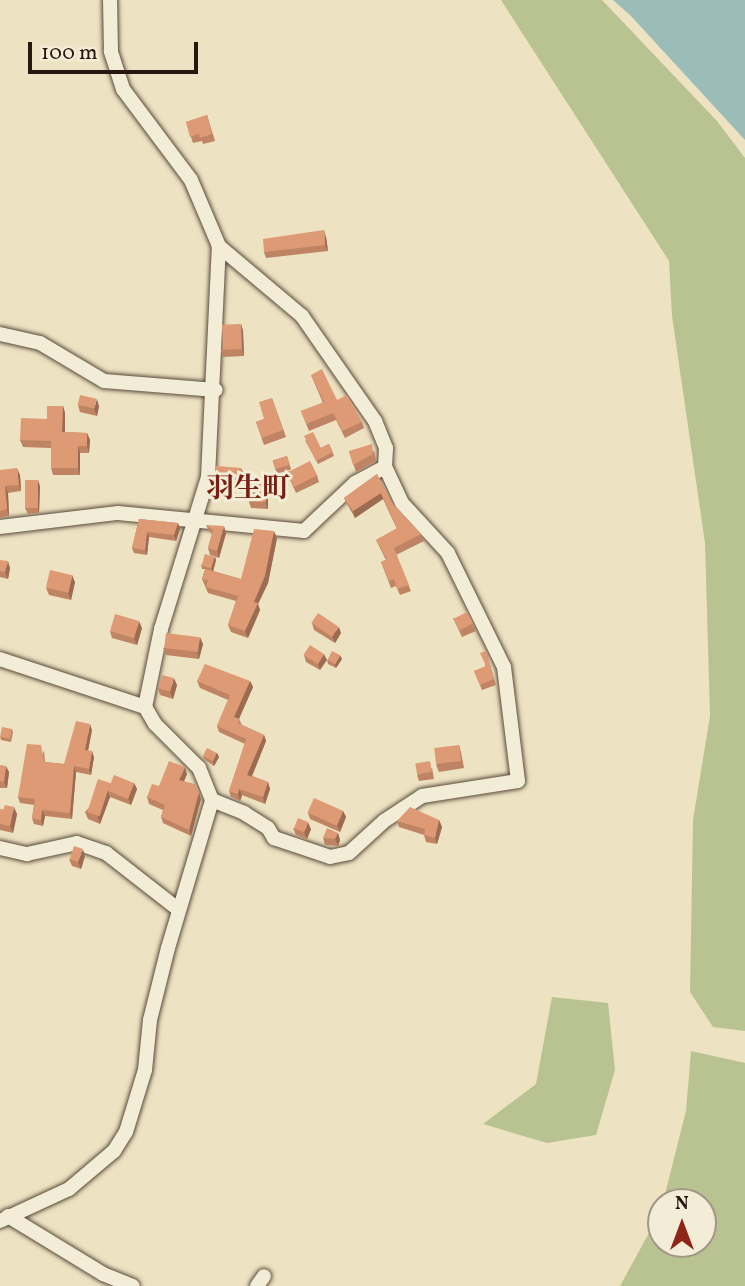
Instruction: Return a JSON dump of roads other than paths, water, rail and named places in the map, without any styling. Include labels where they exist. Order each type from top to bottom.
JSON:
[{"type":"street","points":[[110,0],[110,51],[123,89],[191,180],[219,246],[216,390],[208,477],[161,629],[145,707]]},
{"type":"street","points":[[212,800],[244,813],[268,828],[274,838],[330,857],[349,853],[384,821],[422,796],[518,780],[504,667],[448,553],[402,503],[385,467],[386,448],[375,421],[302,316],[219,246]]},
{"type":"street","points":[[0,334],[40,343],[104,381],[216,390]]},
{"type":"street","points":[[0,527],[117,513],[304,531],[355,483],[385,467]]},
{"type":"street","points":[[0,659],[145,707],[155,724],[199,768],[212,800],[178,909],[150,1020],[145,1070],[126,1132],[114,1151],[77,1183],[4,1218]]},
{"type":"street","points":[[0,848],[27,854],[77,843],[106,853],[178,909]]},
{"type":"street","points":[[4,1218],[103,1274],[133,1286]]},
{"type":"water","points":[[613,0],[745,0],[745,140],[630,15]]},
{"type":"district","name":"羽生町","points":[[248,490]]}]
